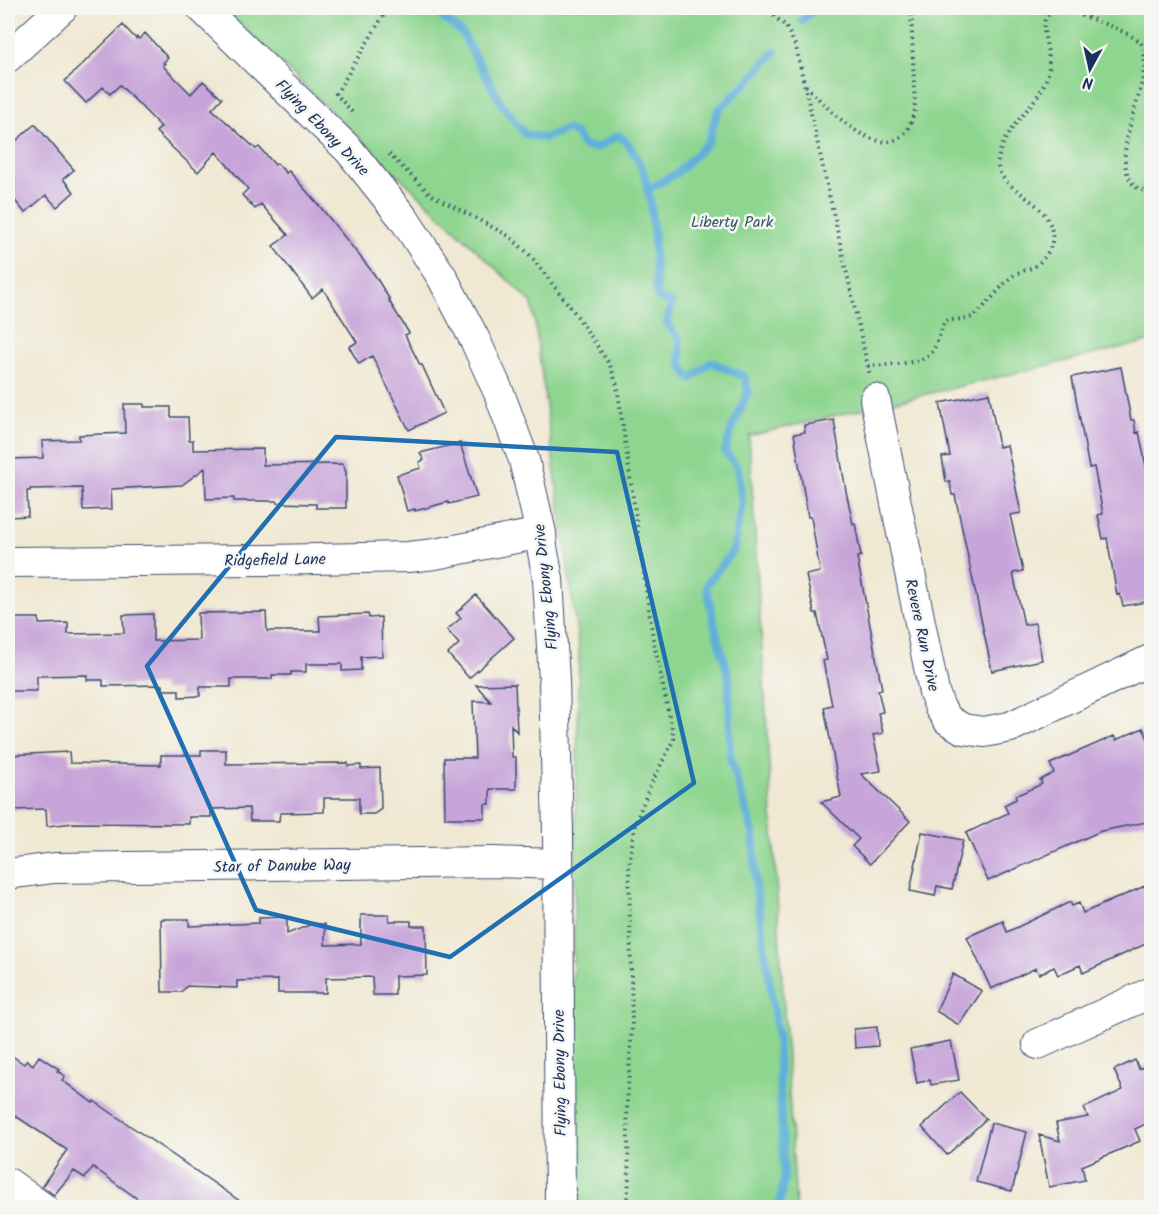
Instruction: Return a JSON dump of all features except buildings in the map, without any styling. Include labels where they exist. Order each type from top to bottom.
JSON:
[{"type":"street","points":[[8,57],[62,8]]},
{"type":"street","name":"Flying Ebony Drive","points":[[202,8],[349,150],[404,219],[442,277],[476,340],[524,460],[541,533],[548,579],[554,680],[558,864],[560,1208]]},
{"type":"street","name":"Revere Run Drive","points":[[875,399],[934,692],[948,720],[963,729],[984,732],[1010,727],[1152,659]]},
{"type":"street","name":"Ridgefield Lane","points":[[8,562],[408,557],[435,554],[541,533]]},
{"type":"street","name":"Star of Danube Way","points":[[8,874],[54,868],[492,862],[558,864]]},
{"type":"street","points":[[1038,1044],[1152,992]]},
{"type":"street","points":[[8,1183],[43,1208]]},
{"type":"path","points":[[764,8],[786,26],[796,47],[875,399]]},
{"type":"path","points":[[805,85],[839,118],[870,139],[884,141],[899,138],[910,125],[915,110],[912,8]]},
{"type":"path","points":[[868,366],[897,364],[929,356],[945,321],[972,317],[1006,282],[1016,274],[1037,265],[1052,247],[1053,236],[1050,220],[1040,207],[1004,180],[997,166],[1000,152],[1008,136],[1040,93],[1048,74],[1050,56],[1042,26],[1044,18],[1053,13],[1073,12],[1130,36],[1141,43],[1148,54],[1146,92],[1127,153],[1128,172],[1135,186],[1152,194]]},
{"type":"highlighted area","points":[[336,437],[617,452],[694,783],[450,957],[256,910],[147,666]]},
{"type":"green space","name":"Liberty Park","points":[[223,8],[1151,8],[1151,341],[749,436],[796,1207],[569,1207],[579,649],[532,303]]},
{"type":"waterway","points":[[430,8],[462,33],[503,106],[525,134],[544,138],[566,129],[576,134],[583,146],[596,148],[619,135],[632,150],[642,168],[652,210],[657,297],[672,303],[667,323],[680,341],[681,365],[691,379],[711,362],[745,377],[748,392],[731,431],[725,452],[738,468],[742,504],[733,551],[706,585],[729,677],[730,758],[754,835],[755,881],[777,1032],[784,1178],[779,1208]]},
{"type":"waterway","points":[[802,21],[815,8]]},
{"type":"waterway","points":[[647,190],[677,173],[708,142],[718,110],[747,83],[775,51]]}]
